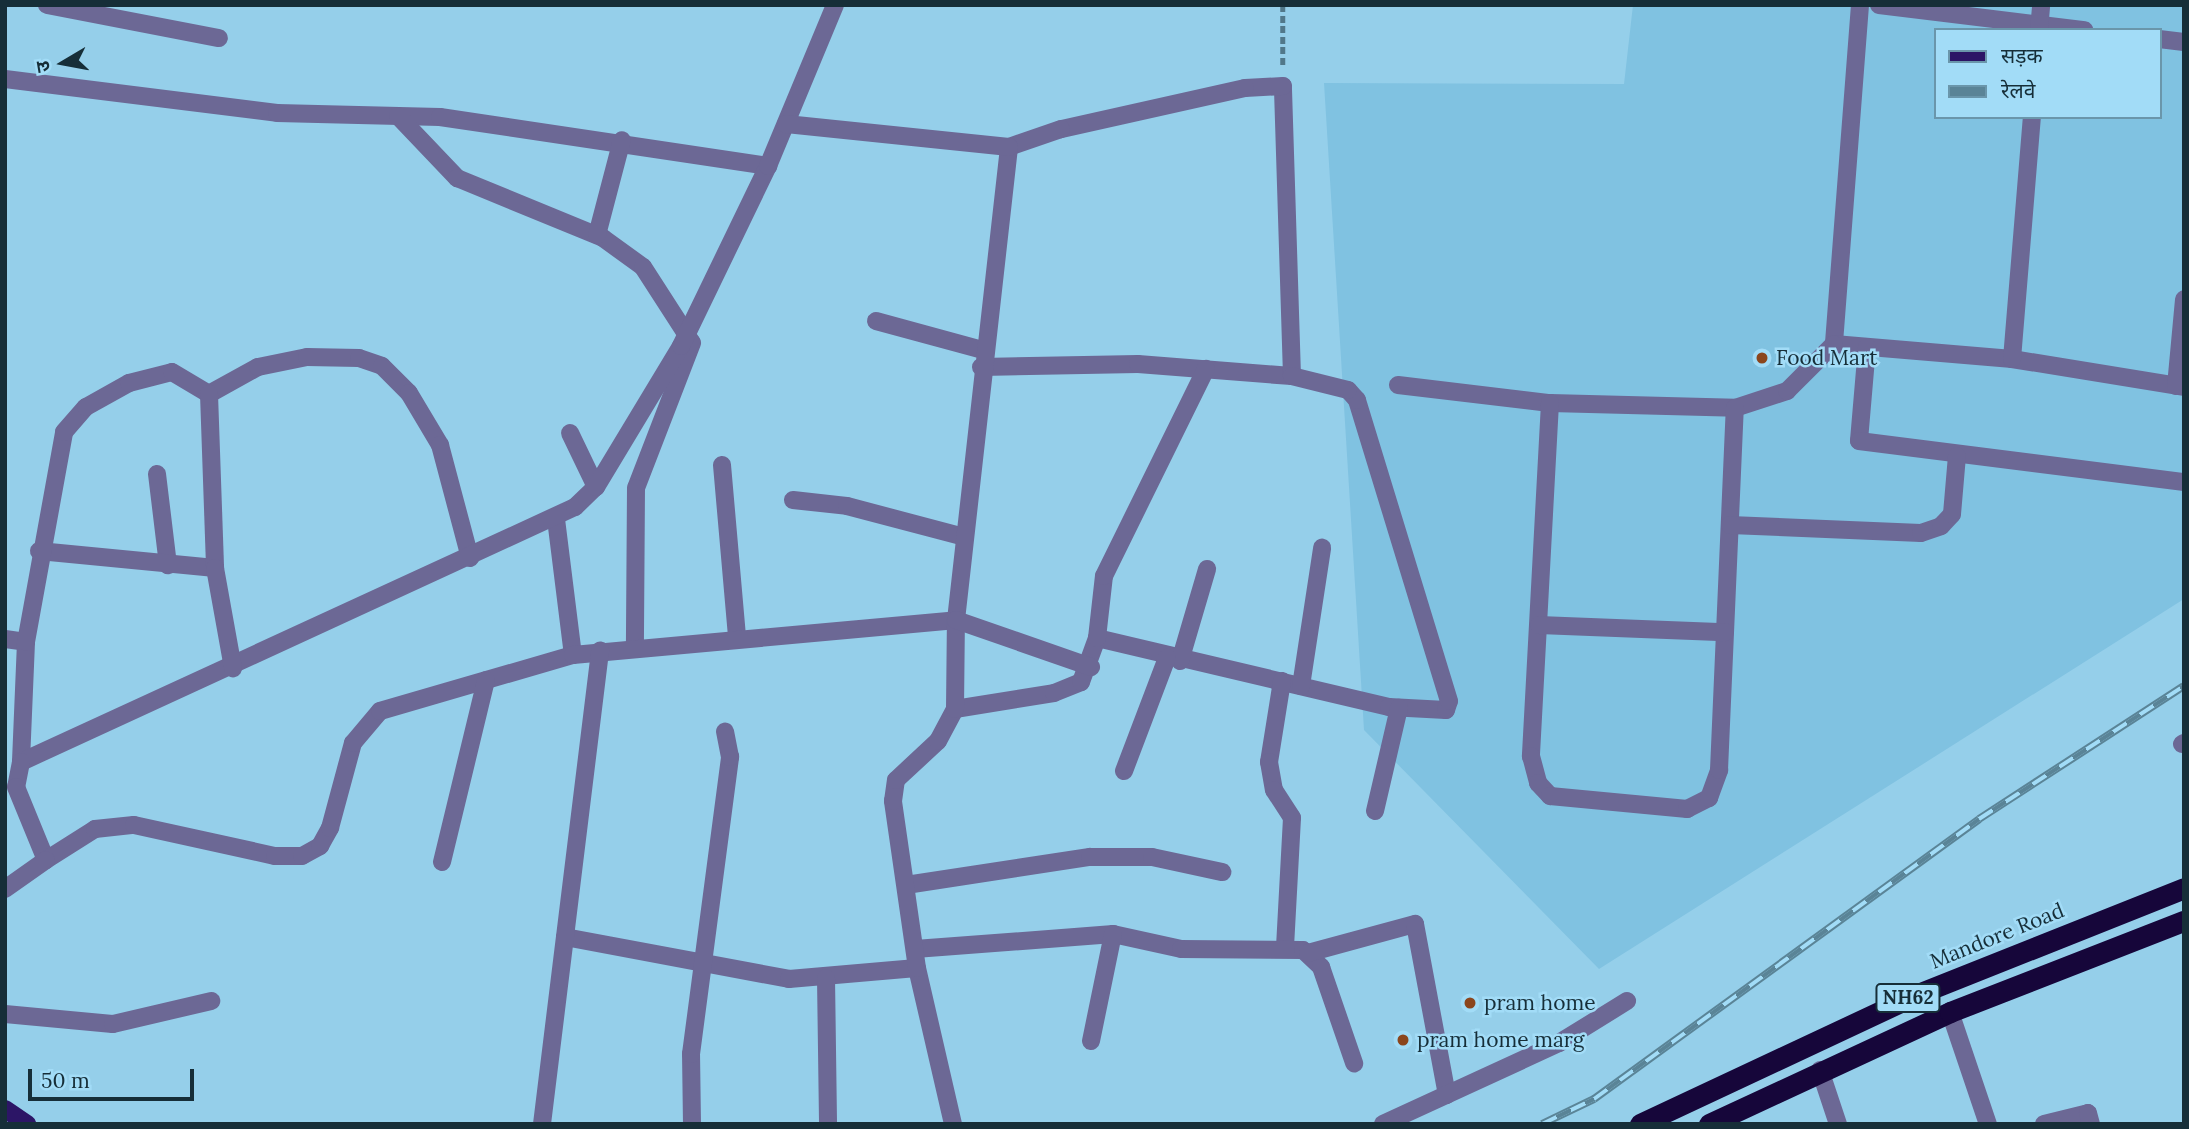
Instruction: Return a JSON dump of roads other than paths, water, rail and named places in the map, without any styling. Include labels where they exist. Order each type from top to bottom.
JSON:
[{"type":"highway","name":"Mandore Road","points":[[1640,1124],[1917,994],[2184,888]]},
{"type":"highway","name":"NH62","points":[[1709,1124],[1820,1070],[1950,1012],[2184,920]]},
{"type":"main road","points":[[5,1109],[27,1124]]},
{"type":"street","points":[[47,5],[219,38]]},
{"type":"street","points":[[22,762],[556,519],[596,487],[686,334],[768,166],[835,5]]},
{"type":"street","points":[[1398,384],[1550,403],[1735,408],[1787,391],[1833,344],[1860,5]]},
{"type":"street","points":[[1878,5],[2039,27],[2041,5]]},
{"type":"street","points":[[2161,39],[2184,42]]},
{"type":"street","points":[[5,79],[277,113],[398,116],[622,140],[768,166]]},
{"type":"street","points":[[786,124],[1009,147],[1061,128],[1245,88],[1283,86],[1292,376]]},
{"type":"street","points":[[398,116],[457,178],[597,235],[643,267],[692,343],[636,488],[635,648]]},
{"type":"street","points":[[2012,359],[2032,119]]},
{"type":"street","points":[[597,235],[622,140]]},
{"type":"street","points":[[953,1124],[917,968],[893,801],[896,780],[938,741],[955,709],[956,620],[982,359],[1009,147]]},
{"type":"street","points":[[1833,344],[2012,359],[2180,387],[2184,299]]},
{"type":"street","points":[[876,321],[982,359],[1206,369],[1292,376],[1348,390],[1363,421],[1449,701],[1437,714],[1399,708],[1174,660],[1097,638]]},
{"type":"street","points":[[1867,347],[1858,441],[1957,456],[2184,482]]},
{"type":"street","points":[[209,394],[258,368],[307,357],[359,358],[382,366],[409,393],[440,445],[470,558]]},
{"type":"street","points":[[955,709],[1054,693],[1081,682],[1091,667],[1104,576],[1206,369]]},
{"type":"street","points":[[46,860],[10,789],[22,762],[26,642],[55,460],[74,418],[130,383],[158,374],[185,375],[209,394],[215,568],[233,668]]},
{"type":"street","points":[[1550,403],[1531,756],[1538,783],[1550,796],[1687,809],[1709,798],[1718,770],[1735,408]]},
{"type":"street","points":[[570,433],[596,487]]},
{"type":"street","points":[[1730,525],[1921,533],[1941,526],[1952,514],[1957,456]]},
{"type":"street","points":[[722,466],[737,638]]},
{"type":"street","points":[[157,474],[167,565]]},
{"type":"street","points":[[793,500],[847,506],[964,537]]},
{"type":"street","points":[[556,519],[573,654]]},
{"type":"street","points":[[1301,686],[1322,548]]},
{"type":"street","points":[[39,551],[215,568]]},
{"type":"street","points":[[1124,771],[1174,660],[1208,569]]},
{"type":"street","points":[[5,888],[95,829],[134,825],[275,856],[302,856],[320,846],[331,828],[364,724],[380,712],[573,654],[956,620],[1091,667]]},
{"type":"street","points":[[1539,625],[1725,632]]},
{"type":"street","points":[[5,639],[26,642]]},
{"type":"street","points":[[542,1124],[600,652]]},
{"type":"street","points":[[442,862],[486,680]]},
{"type":"street","points":[[1282,681],[1269,762],[1274,790],[1292,818],[1285,948]]},
{"type":"street","points":[[1375,811],[1399,708]]},
{"type":"street","points":[[692,1124],[701,962],[721,854],[730,757],[724,731]]},
{"type":"street","points":[[906,885],[1090,857],[1152,857],[1223,872]]},
{"type":"street","points":[[915,949],[1113,934],[1181,949],[1285,948],[1308,953],[1415,924],[1447,1095]]},
{"type":"street","points":[[1090,1041],[1113,934]]},
{"type":"street","points":[[565,937],[789,979],[826,978],[917,968]]},
{"type":"street","points":[[1308,953],[1321,967],[1354,1063]]},
{"type":"street","points":[[826,978],[828,1124]]},
{"type":"street","points":[[5,1014],[113,1024],[211,1001]]},
{"type":"street","points":[[1383,1124],[1559,1043],[1627,1002]]},
{"type":"street","points":[[1950,1012],[1988,1124]]},
{"type":"street","points":[[1820,1070],[1838,1124]]},
{"type":"street","points":[[2044,1124],[2088,1113],[2091,1124]]},
{"type":"railway","points":[[1542,1124],[1594,1099],[1979,819],[2184,686]]},
{"type":"place","name":"Food Mart","points":[[1762,358]]},
{"type":"place","name":"pram home","points":[[1470,1003]]},
{"type":"place","name":"pram home marg","points":[[1403,1040]]}]
